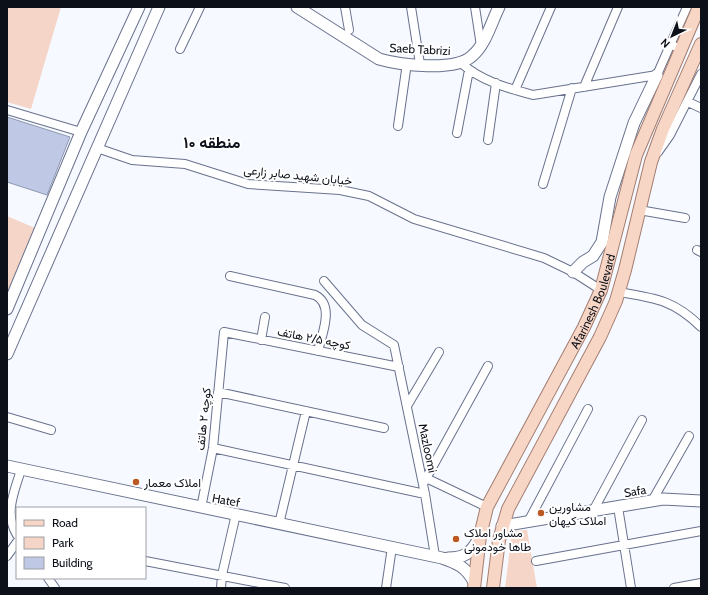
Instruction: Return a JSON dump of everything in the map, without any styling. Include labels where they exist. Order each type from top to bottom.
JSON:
[{"type":"main road","name":"Afarinesh Boulevard","points":[[474,585],[480,536],[487,507],[584,327],[601,290],[636,155],[699,7]]},
{"type":"main road","name":"Afarinesh Boulevard","points":[[493,588],[502,526],[508,509],[600,337],[618,292],[651,162],[701,44]]},
{"type":"street","points":[[7,309],[81,132],[139,7]]},
{"type":"street","points":[[7,354],[159,7]]},
{"type":"street","points":[[180,49],[200,7]]},
{"type":"street","name":"Saeb Tabrizi","points":[[297,7],[379,59],[392,62],[465,66]]},
{"type":"street","points":[[345,7],[349,30]]},
{"type":"street","points":[[411,7],[420,64]]},
{"type":"street","points":[[475,7],[481,46]]},
{"type":"street","points":[[457,133],[465,66],[481,46],[499,7]]},
{"type":"street","points":[[515,90],[550,7]]},
{"type":"street","points":[[584,87],[618,7]]},
{"type":"street","points":[[574,272],[583,262],[593,256],[602,242],[610,197],[631,130],[687,7]]},
{"type":"street","points":[[671,43],[680,54]]},
{"type":"street","points":[[398,126],[407,63]]},
{"type":"street","points":[[465,66],[475,75],[515,90],[534,95],[657,75]]},
{"type":"street","points":[[651,162],[670,135],[701,74]]},
{"type":"street","points":[[488,140],[496,83]]},
{"type":"street","points":[[543,184],[572,88]]},
{"type":"street","points":[[688,102],[701,108]]},
{"type":"street","points":[[7,110],[81,132]]},
{"type":"street","name":"خیابان شهید صابر زارعی","points":[[97,148],[132,160],[185,164],[248,184],[340,190],[369,196],[414,219],[544,258],[574,272],[601,290]]},
{"type":"street","points":[[638,210],[685,218]]},
{"type":"street","points":[[230,276],[315,295],[321,298],[326,308],[318,351]]},
{"type":"street","name":"Mazloomi","points":[[324,281],[362,325],[394,345],[424,481],[425,494],[438,557]]},
{"type":"street","points":[[618,292],[656,298],[672,304],[687,312],[701,327]]},
{"type":"street","points":[[261,340],[265,317]]},
{"type":"street","name":"کوچه ۲/۵ هاتف","points":[[224,332],[399,368]]},
{"type":"street","name":"کوچه ۲ هاتف","points":[[201,508],[213,448],[224,332]]},
{"type":"street","points":[[407,406],[439,352]]},
{"type":"street","points":[[487,507],[424,481],[488,366]]},
{"type":"street","points":[[218,392],[384,428]]},
{"type":"street","points":[[528,522],[588,410]]},
{"type":"street","points":[[279,524],[306,411]]},
{"type":"street","points":[[7,417],[51,430]]},
{"type":"street","points":[[593,511],[642,420]]},
{"type":"street","points":[[652,501],[689,436]]},
{"type":"street","points":[[213,448],[425,494]]},
{"type":"street","name":"Hatef","points":[[7,466],[20,470],[438,557],[460,564],[469,572],[474,585]]},
{"type":"street","points":[[16,533],[10,518],[11,501],[20,470]]},
{"type":"street","name":"Safa","points":[[502,526],[663,499],[701,501]]},
{"type":"street","points":[[618,507],[631,588]]},
{"type":"street","points":[[221,588],[222,575],[236,514]]},
{"type":"street","points":[[536,561],[701,531]]},
{"type":"street","name":"Hatef","points":[[438,557],[457,558],[466,556],[473,550],[480,536]]},
{"type":"street","points":[[7,556],[16,543]]},
{"type":"street","points":[[386,588],[392,547]]},
{"type":"street","points":[[146,561],[285,588]]},
{"type":"street","points":[[49,579],[55,588]]},
{"type":"street","points":[[674,588],[699,584]]},
{"type":"green space","points":[[7,7],[61,7],[31,109],[7,102]]},
{"type":"green space","points":[[7,216],[35,228],[7,296]]},
{"type":"green space","points":[[527,530],[537,588],[505,588],[512,531]]},
{"type":"building","points":[[7,117],[70,137],[47,195],[7,182]]},
{"type":"place","name":"املاک معمار","points":[[136,482]]},
{"type":"place","name":"مشاورین املاک کیهان","points":[[541,513]]},
{"type":"place","name":"مشاور املاک طاها خودمونی","points":[[456,539]]},
{"type":"district","name":"منطقه ۱۰","points":[[212,142]]}]
